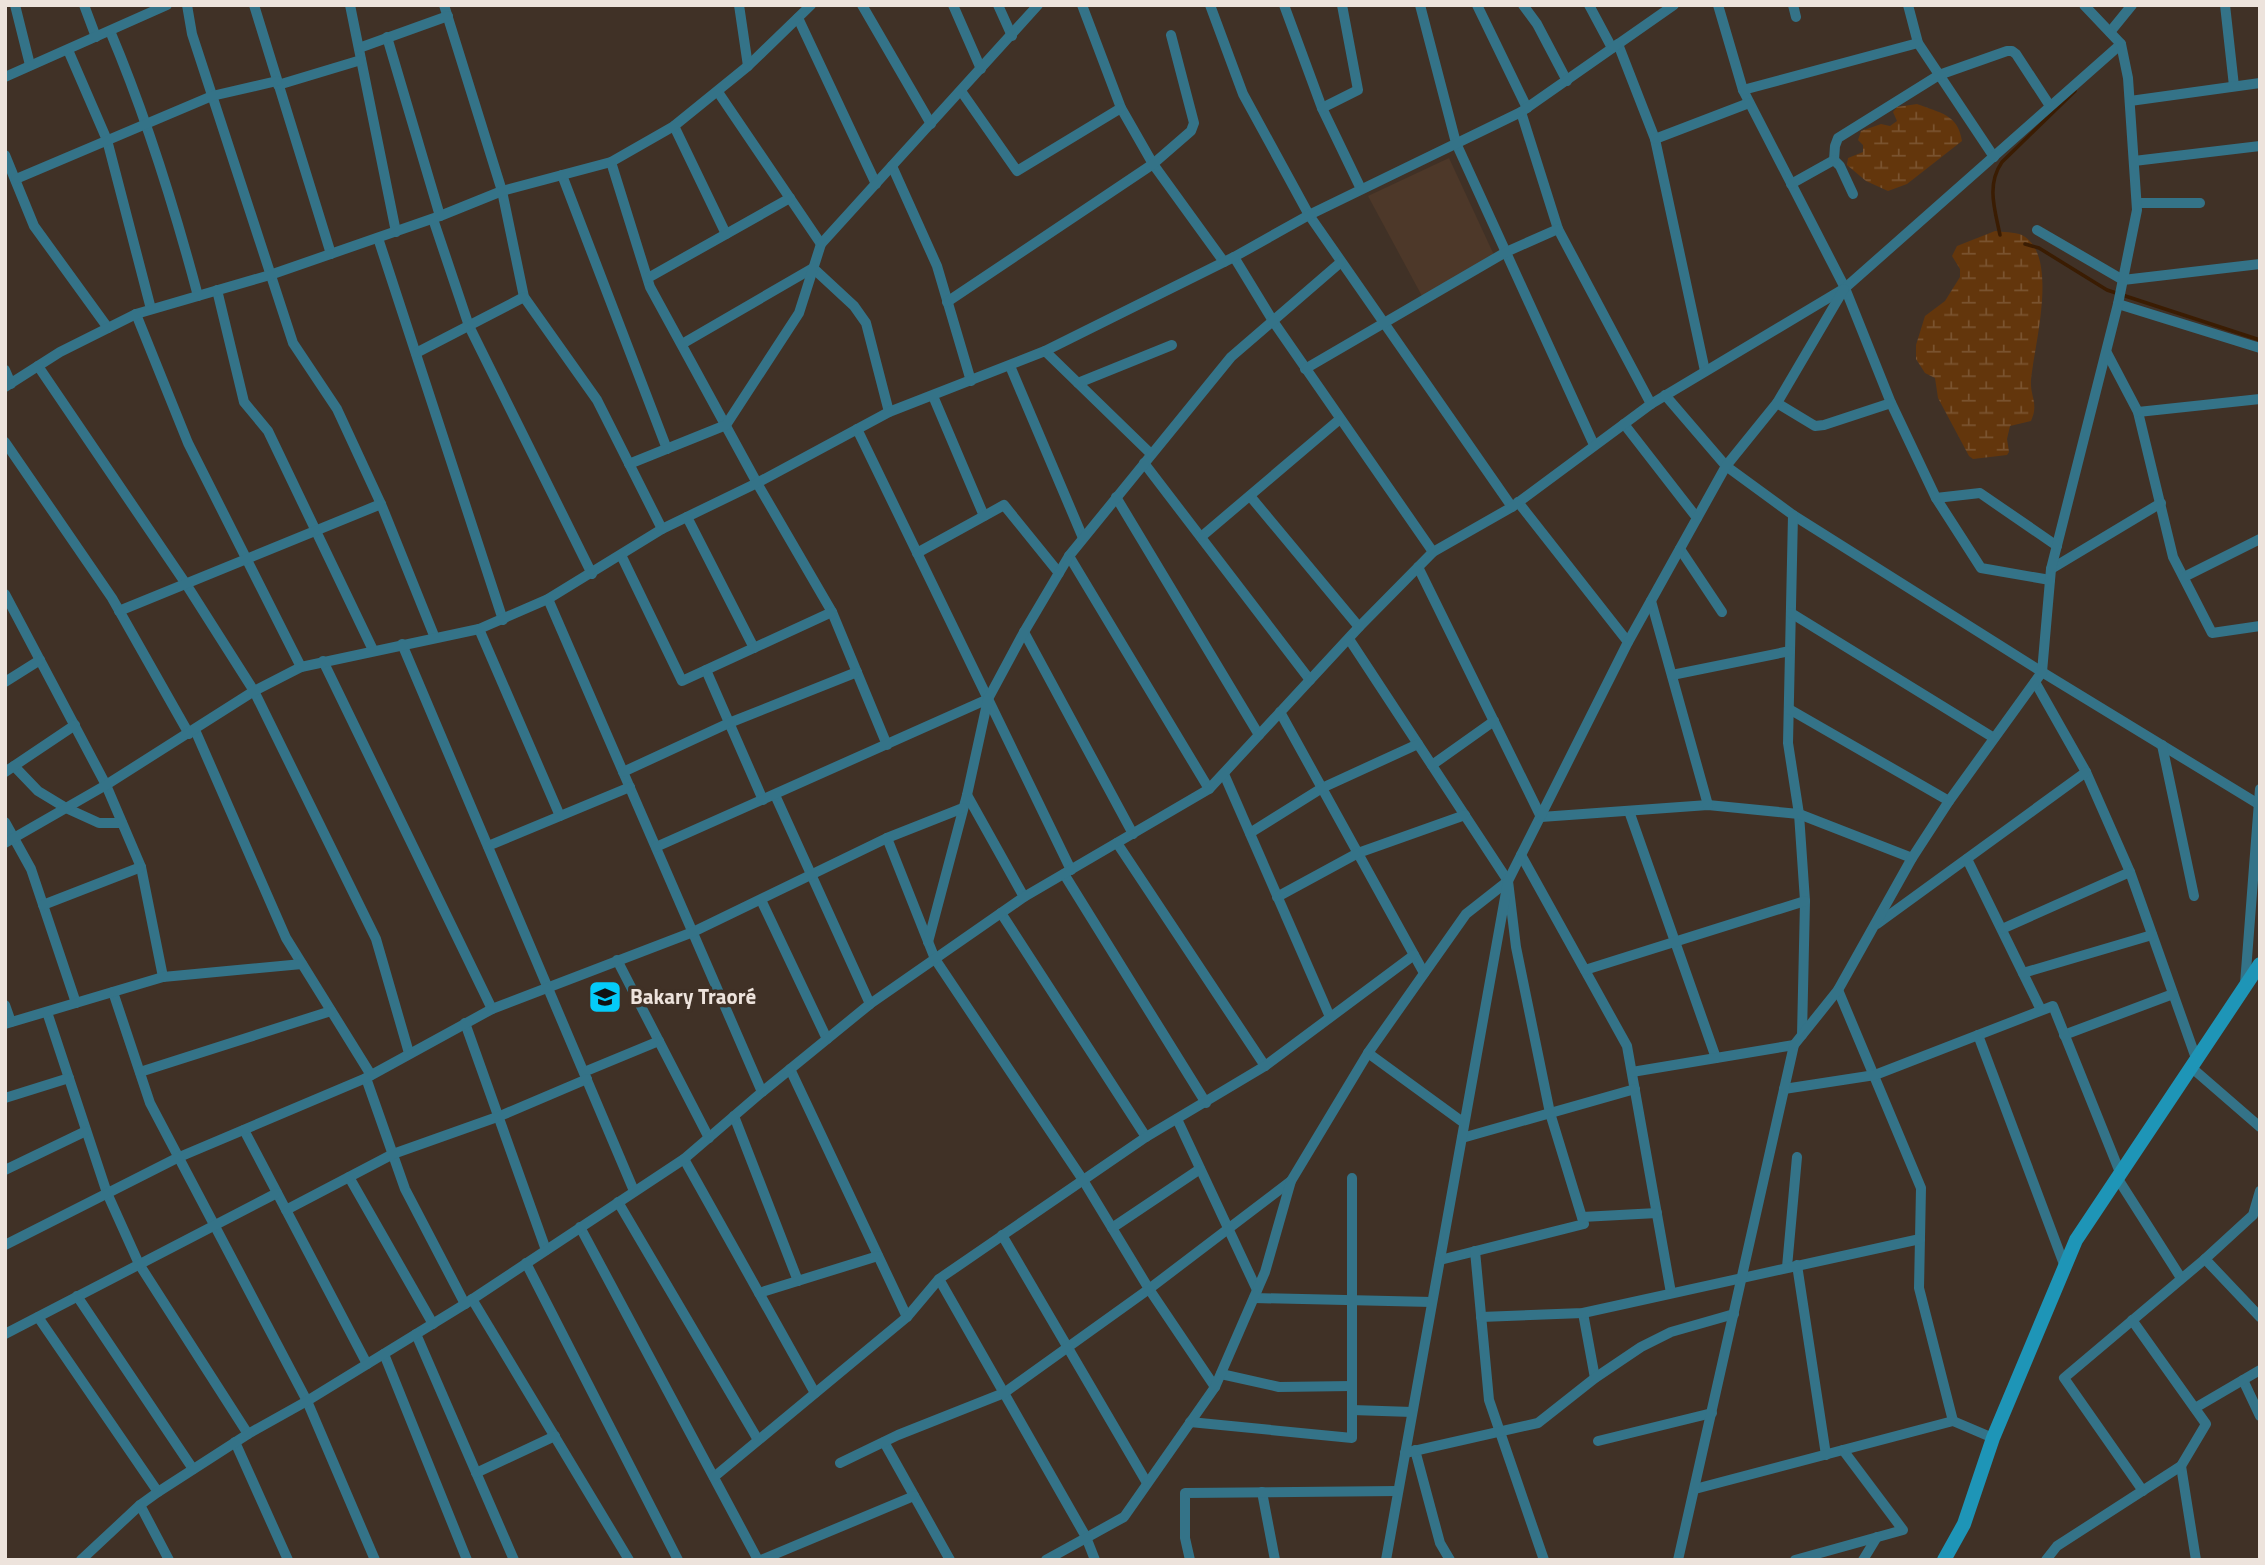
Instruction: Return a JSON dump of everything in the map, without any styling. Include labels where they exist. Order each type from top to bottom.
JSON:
[{"type":"street","points":[[15,5],[30,65]]},
{"type":"street","points":[[84,5],[96,37]]},
{"type":"street","points":[[5,77],[167,5]]},
{"type":"street","points":[[187,5],[192,34],[293,343],[337,409],[381,504],[435,638]]},
{"type":"street","points":[[254,5],[331,254]]},
{"type":"street","points":[[350,5],[396,232]]},
{"type":"street","points":[[739,5],[748,66]]},
{"type":"street","points":[[5,370],[8,386],[60,352],[135,314],[270,275],[396,232],[502,191],[611,162],[674,126],[718,92],[811,5]]},
{"type":"street","points":[[862,5],[931,124]]},
{"type":"street","points":[[953,5],[981,69]]},
{"type":"street","points":[[998,5],[1012,36]]},
{"type":"street","points":[[629,464],[726,425],[799,313],[821,244],[1038,5]]},
{"type":"street","points":[[1082,5],[1121,108],[1153,164],[1229,259],[1433,552]]},
{"type":"street","points":[[1210,5],[1243,94],[1309,215],[1515,505],[1628,642]]},
{"type":"street","points":[[1284,5],[1322,108],[1361,189]]},
{"type":"street","points":[[1322,108],[1358,90],[1342,5]]},
{"type":"street","points":[[1420,5],[1456,143],[1594,446]]},
{"type":"street","points":[[1478,5],[1524,110],[1558,229],[1651,404]]},
{"type":"street","points":[[1523,5],[1537,24],[1567,80]]},
{"type":"street","points":[[1589,5],[1615,46],[1656,139],[1705,371]]},
{"type":"street","points":[[10,841],[106,785],[254,691],[301,667],[479,629],[503,620],[592,574],[662,529],[757,483],[890,412],[1045,351],[1229,259],[1309,215],[1524,110],[1674,5]]},
{"type":"street","points":[[1718,5],[1749,103],[1844,288],[1891,403],[1936,498],[1981,568],[2050,575],[2161,503]]},
{"type":"street","points":[[1793,5],[1796,17]]},
{"type":"street","points":[[1908,5],[1918,43],[1993,157]]},
{"type":"street","points":[[1676,1559],[1695,1489],[1794,1045],[1838,990],[1912,858],[1949,801],[2042,672],[2050,575],[2118,304],[2137,203],[2128,78],[2121,44],[2084,5]]},
{"type":"street","points":[[2110,32],[2132,5]]},
{"type":"street","points":[[2225,5],[2234,86]]},
{"type":"street","points":[[359,48],[446,10],[502,191],[524,297],[597,400],[662,529]]},
{"type":"street","points":[[798,18],[876,184]]},
{"type":"street","points":[[110,31],[127,72],[179,225],[198,296]]},
{"type":"street","points":[[947,302],[1153,164],[1191,131],[1194,123],[1171,35]]},
{"type":"street","points":[[387,37],[469,326],[592,574]]},
{"type":"street","points":[[1743,90],[1918,43]]},
{"type":"street","points":[[81,1560],[140,1505],[193,1469],[469,1302],[684,1159],[870,1004],[1024,897],[1209,789],[1359,627],[1433,552],[1515,505],[1665,395],[1844,288],[2121,44]]},
{"type":"street","points":[[68,50],[107,140],[151,309]]},
{"type":"street","points":[[1791,184],[1833,160],[1838,138],[1939,75],[2012,51],[2050,106]]},
{"type":"street","points":[[16,179],[212,96],[278,83],[361,60]]},
{"type":"street","points":[[2130,101],[2260,83]]},
{"type":"street","points":[[961,91],[1017,171],[1121,108]]},
{"type":"street","points":[[718,92],[821,244]]},
{"type":"street","points":[[1656,139],[1749,103]]},
{"type":"street","points":[[674,126],[726,234]]},
{"type":"street","points":[[2134,161],[2260,146]]},
{"type":"street","points":[[5,155],[34,226],[108,328]]},
{"type":"street","points":[[1833,160],[1840,166],[1853,194]]},
{"type":"street","points":[[611,162],[648,278],[757,483],[832,612],[887,745]]},
{"type":"street","points":[[892,166],[937,266],[971,381]]},
{"type":"street","points":[[562,175],[667,449]]},
{"type":"street","points":[[648,278],[790,198]]},
{"type":"street","points":[[2137,203],[2200,203]]},
{"type":"street","points":[[1305,369],[1506,253],[1558,229]]},
{"type":"street","points":[[2037,230],[2123,280],[2260,264]]},
{"type":"street","points":[[378,238],[503,620]]},
{"type":"street","points":[[928,942],[964,808],[988,699],[1069,556],[1231,357],[1341,262]]},
{"type":"street","points":[[682,344],[813,268]]},
{"type":"street","points":[[813,268],[854,306],[866,323],[890,412]]},
{"type":"street","points":[[1386,1560],[1398,1491],[1410,1452],[1412,1412],[1508,881],[1628,642],[1726,466],[1777,403],[1844,288]]},
{"type":"street","points":[[217,290],[244,402],[268,431],[373,650]]},
{"type":"street","points":[[416,353],[524,297]]},
{"type":"street","points":[[2118,304],[2260,348]]},
{"type":"street","points":[[135,314],[188,443],[301,667]]},
{"type":"street","points":[[1078,383],[1171,345]]},
{"type":"street","points":[[1045,351],[1148,458],[1201,537],[1310,680]]},
{"type":"street","points":[[2106,353],[2138,412],[2174,557],[2212,633],[2260,626]]},
{"type":"street","points":[[38,366],[186,584],[254,691],[376,939],[410,1053]]},
{"type":"street","points":[[1010,366],[1083,538]]},
{"type":"street","points":[[1665,395],[1726,466],[1793,515],[2259,805]]},
{"type":"street","points":[[933,396],[984,516]]},
{"type":"street","points":[[2138,412],[2260,399]]},
{"type":"street","points":[[1777,403],[1815,426],[1891,403]]},
{"type":"street","points":[[1201,537],[1340,419]]},
{"type":"street","points":[[1623,424],[1697,518]]},
{"type":"street","points":[[858,429],[988,699],[1067,872],[1206,1102]]},
{"type":"street","points":[[5,442],[119,611],[192,732],[286,938],[369,1077],[405,1189],[469,1302],[555,1436],[625,1559]]},
{"type":"street","points":[[1936,498],[1980,493],[2057,546]]},
{"type":"street","points":[[1250,496],[1359,627]]},
{"type":"street","points":[[1116,498],[1259,735]]},
{"type":"street","points":[[119,611],[381,504]]},
{"type":"street","points":[[918,553],[1004,505],[1059,573]]},
{"type":"street","points":[[1793,515],[1788,743],[1799,814],[1805,901],[1802,1035]]},
{"type":"street","points":[[687,517],[754,648]]},
{"type":"street","points":[[2184,577],[2260,539]]},
{"type":"street","points":[[1680,549],[1722,612]]},
{"type":"street","points":[[621,555],[682,681],[832,612]]},
{"type":"street","points":[[1069,556],[1209,789]]},
{"type":"street","points":[[1418,567],[1541,817]]},
{"type":"street","points":[[5,594],[106,785],[141,867],[163,977]]},
{"type":"street","points":[[548,598],[762,1092]]},
{"type":"street","points":[[1651,601],[1708,805]]},
{"type":"street","points":[[1791,613],[1994,738]]},
{"type":"street","points":[[479,629],[560,816]]},
{"type":"street","points":[[1024,632],[1133,834]]},
{"type":"street","points":[[1349,639],[1508,881],[1516,947],[1550,1113],[1584,1224],[1440,1260]]},
{"type":"street","points":[[402,644],[634,1191]]},
{"type":"street","points":[[1672,675],[1790,651]]},
{"type":"street","points":[[5,682],[40,660]]},
{"type":"street","points":[[323,662],[492,1009]]},
{"type":"street","points":[[706,670],[763,800]]},
{"type":"street","points":[[623,772],[729,723],[857,671]]},
{"type":"street","points":[[2035,682],[2086,772],[2130,872],[2173,994],[2194,1065],[2260,1127]]},
{"type":"street","points":[[656,847],[988,699]]},
{"type":"street","points":[[1789,709],[1949,801]]},
{"type":"street","points":[[1280,712],[1424,973]]},
{"type":"street","points":[[1432,765],[1494,721]]},
{"type":"street","points":[[75,725],[10,769],[38,792],[66,808],[99,823],[122,823]]},
{"type":"street","points":[[1250,833],[1322,788],[1418,744]]},
{"type":"street","points":[[2162,746],[2194,896]]},
{"type":"street","points":[[1874,926],[2086,772]]},
{"type":"street","points":[[1224,774],[1330,1017]]},
{"type":"street","points":[[488,846],[629,787]]},
{"type":"street","points":[[2244,988],[2260,789]]},
{"type":"street","points":[[775,795],[870,1004]]},
{"type":"street","points":[[967,795],[1024,897]]},
{"type":"street","points":[[1541,817],[1708,805],[1799,814],[1912,858]]},
{"type":"street","points":[[5,1245],[177,1158],[369,1077],[492,1009],[693,932],[887,838],[964,808]]},
{"type":"street","points":[[1629,811],[1716,1058]]},
{"type":"street","points":[[1278,897],[1358,853],[1465,815]]},
{"type":"street","points":[[5,822],[10,841],[31,869],[76,1003]]},
{"type":"street","points":[[887,838],[935,959],[1083,1180],[1149,1289],[1215,1387]]},
{"type":"street","points":[[1117,842],[1265,1066]]},
{"type":"street","points":[[1521,855],[1628,1046],[1671,1293]]},
{"type":"street","points":[[1967,859],[2041,1010]]},
{"type":"street","points":[[43,905],[141,867]]},
{"type":"street","points":[[2002,929],[2130,872]]},
{"type":"street","points":[[1046,1560],[1124,1517],[1215,1387],[1265,1272],[1291,1181],[1368,1053],[1465,914],[1508,881]]},
{"type":"street","points":[[761,900],[827,1038]]},
{"type":"street","points":[[1585,970],[1805,901]]},
{"type":"street","points":[[1001,913],[1146,1137]]},
{"type":"street","points":[[2023,973],[2152,935]]},
{"type":"street","points":[[713,1477],[907,1318],[939,1279],[1146,1137],[1265,1066],[1414,956]]},
{"type":"street","points":[[617,960],[709,1138]]},
{"type":"street","points":[[5,1005],[8,1023],[163,977],[302,964]]},
{"type":"street","points":[[1944,1560],[1964,1524],[1993,1438],[2076,1240],[2260,964]]},
{"type":"street","points":[[1838,990],[1921,1188],[1919,1288],[1953,1421]]},
{"type":"street","points":[[113,992],[150,1103],[307,1401],[375,1560]]},
{"type":"street","points":[[2064,1035],[2173,994]]},
{"type":"street","points":[[1784,1089],[1875,1074],[2053,1006],[2120,1177],[2182,1278]]},
{"type":"street","points":[[140,1072],[331,1011]]},
{"type":"street","points":[[47,1012],[107,1194],[139,1264],[248,1434]]},
{"type":"street","points":[[465,1023],[546,1250]]},
{"type":"street","points":[[1978,1035],[2065,1267]]},
{"type":"street","points":[[286,1210],[393,1154],[500,1116],[659,1041]]},
{"type":"street","points":[[1632,1072],[1794,1045]]},
{"type":"street","points":[[1368,1053],[1464,1123]]},
{"type":"street","points":[[790,1069],[907,1318]]},
{"type":"street","points":[[5,1098],[69,1079]]},
{"type":"street","points":[[1462,1138],[1635,1088]]},
{"type":"street","points":[[734,1116],[798,1281]]},
{"type":"street","points":[[1177,1119],[1255,1294]]},
{"type":"street","points":[[244,1130],[367,1364]]},
{"type":"street","points":[[5,1170],[86,1131]]},
{"type":"street","points":[[1797,1157],[1792,1266],[1826,1455]]},
{"type":"street","points":[[684,1159],[815,1394]]},
{"type":"street","points":[[1112,1228],[1200,1169]]},
{"type":"street","points":[[349,1177],[433,1324]]},
{"type":"street","points":[[1190,1422],[1352,1438],[1352,1178]]},
{"type":"street","points":[[840,1464],[884,1442],[1004,1393],[1149,1289],[1227,1227],[1291,1181]]},
{"type":"street","points":[[2143,1491],[2064,1378],[2253,1215],[2260,1191]]},
{"type":"street","points":[[5,1334],[276,1193]]},
{"type":"street","points":[[618,1202],[758,1440]]},
{"type":"street","points":[[1582,1217],[1657,1213]]},
{"type":"street","points":[[580,1227],[760,1560],[914,1496]]},
{"type":"street","points":[[1002,1235],[1147,1483]]},
{"type":"street","points":[[1481,1317],[1583,1313],[1920,1239]]},
{"type":"street","points":[[1475,1251],[1489,1400],[1544,1560]]},
{"type":"street","points":[[759,1293],[878,1256]]},
{"type":"street","points":[[2205,1259],[2260,1317]]},
{"type":"street","points":[[526,1264],[678,1560]]},
{"type":"street","points":[[939,1279],[1086,1537],[1095,1560]]},
{"type":"street","points":[[1255,1294],[1352,1300],[1432,1301]]},
{"type":"street","points":[[77,1296],[193,1469]]},
{"type":"street","points":[[1583,1313],[1595,1378]]},
{"type":"street","points":[[1410,1452],[1538,1423],[1595,1378],[1641,1347],[1671,1332],[1734,1314]]},
{"type":"street","points":[[38,1317],[159,1492]]},
{"type":"street","points":[[2046,1559],[2057,1546],[2180,1466],[2206,1424],[2132,1320]]},
{"type":"street","points":[[416,1334],[514,1560]]},
{"type":"street","points":[[384,1354],[467,1560]]},
{"type":"street","points":[[2195,1408],[2260,1370]]},
{"type":"street","points":[[1221,1374],[1279,1387],[1352,1386]]},
{"type":"street","points":[[2243,1380],[2260,1416]]},
{"type":"street","points":[[1352,1410],[1412,1412]]},
{"type":"street","points":[[1598,1441],[1712,1413]]},
{"type":"street","points":[[1695,1489],[1953,1421],[1993,1438]]},
{"type":"street","points":[[476,1473],[555,1436]]},
{"type":"street","points":[[235,1442],[288,1560]]},
{"type":"street","points":[[884,1442],[950,1560]]},
{"type":"street","points":[[1796,1560],[1903,1530],[1843,1450]]},
{"type":"street","points":[[1410,1452],[1440,1543],[1450,1560]]},
{"type":"street","points":[[2180,1466],[2196,1560]]},
{"type":"street","points":[[1190,1560],[1185,1538],[1185,1493],[1398,1491]]},
{"type":"street","points":[[1262,1492],[1275,1560]]},
{"type":"street","points":[[140,1505],[169,1560]]},
{"type":"street","points":[[1863,1560],[1877,1537]]},
{"type":"shaded area","points":[[1449,158],[1494,255],[1422,296],[1368,196]]},
{"type":"green space","points":[[1917,104],[1952,120],[1957,125],[1962,141],[1907,184],[1888,191],[1866,181],[1847,165],[1848,158],[1863,152],[1863,145],[1858,140],[1861,131],[1881,124],[1890,126],[1897,121],[1893,112],[1897,107]]},
{"type":"green space","points":[[1995,231],[2022,235],[2033,246],[2040,261],[2042,302],[2031,380],[2034,409],[2031,421],[2010,426],[2007,455],[1973,459],[1938,398],[1935,378],[1925,373],[1916,359],[1916,345],[1925,316],[1945,301],[1960,277],[1960,269],[1952,256],[1957,246]]},
{"type":"waterway","points":[[2000,235],[1993,198],[1997,171],[2002,162],[2075,91]]},
{"type":"waterway","points":[[2025,244],[2039,248],[2107,290],[2260,340]]},
{"type":"place","name":"Bakary Traoré","points":[[605,997]]}]
